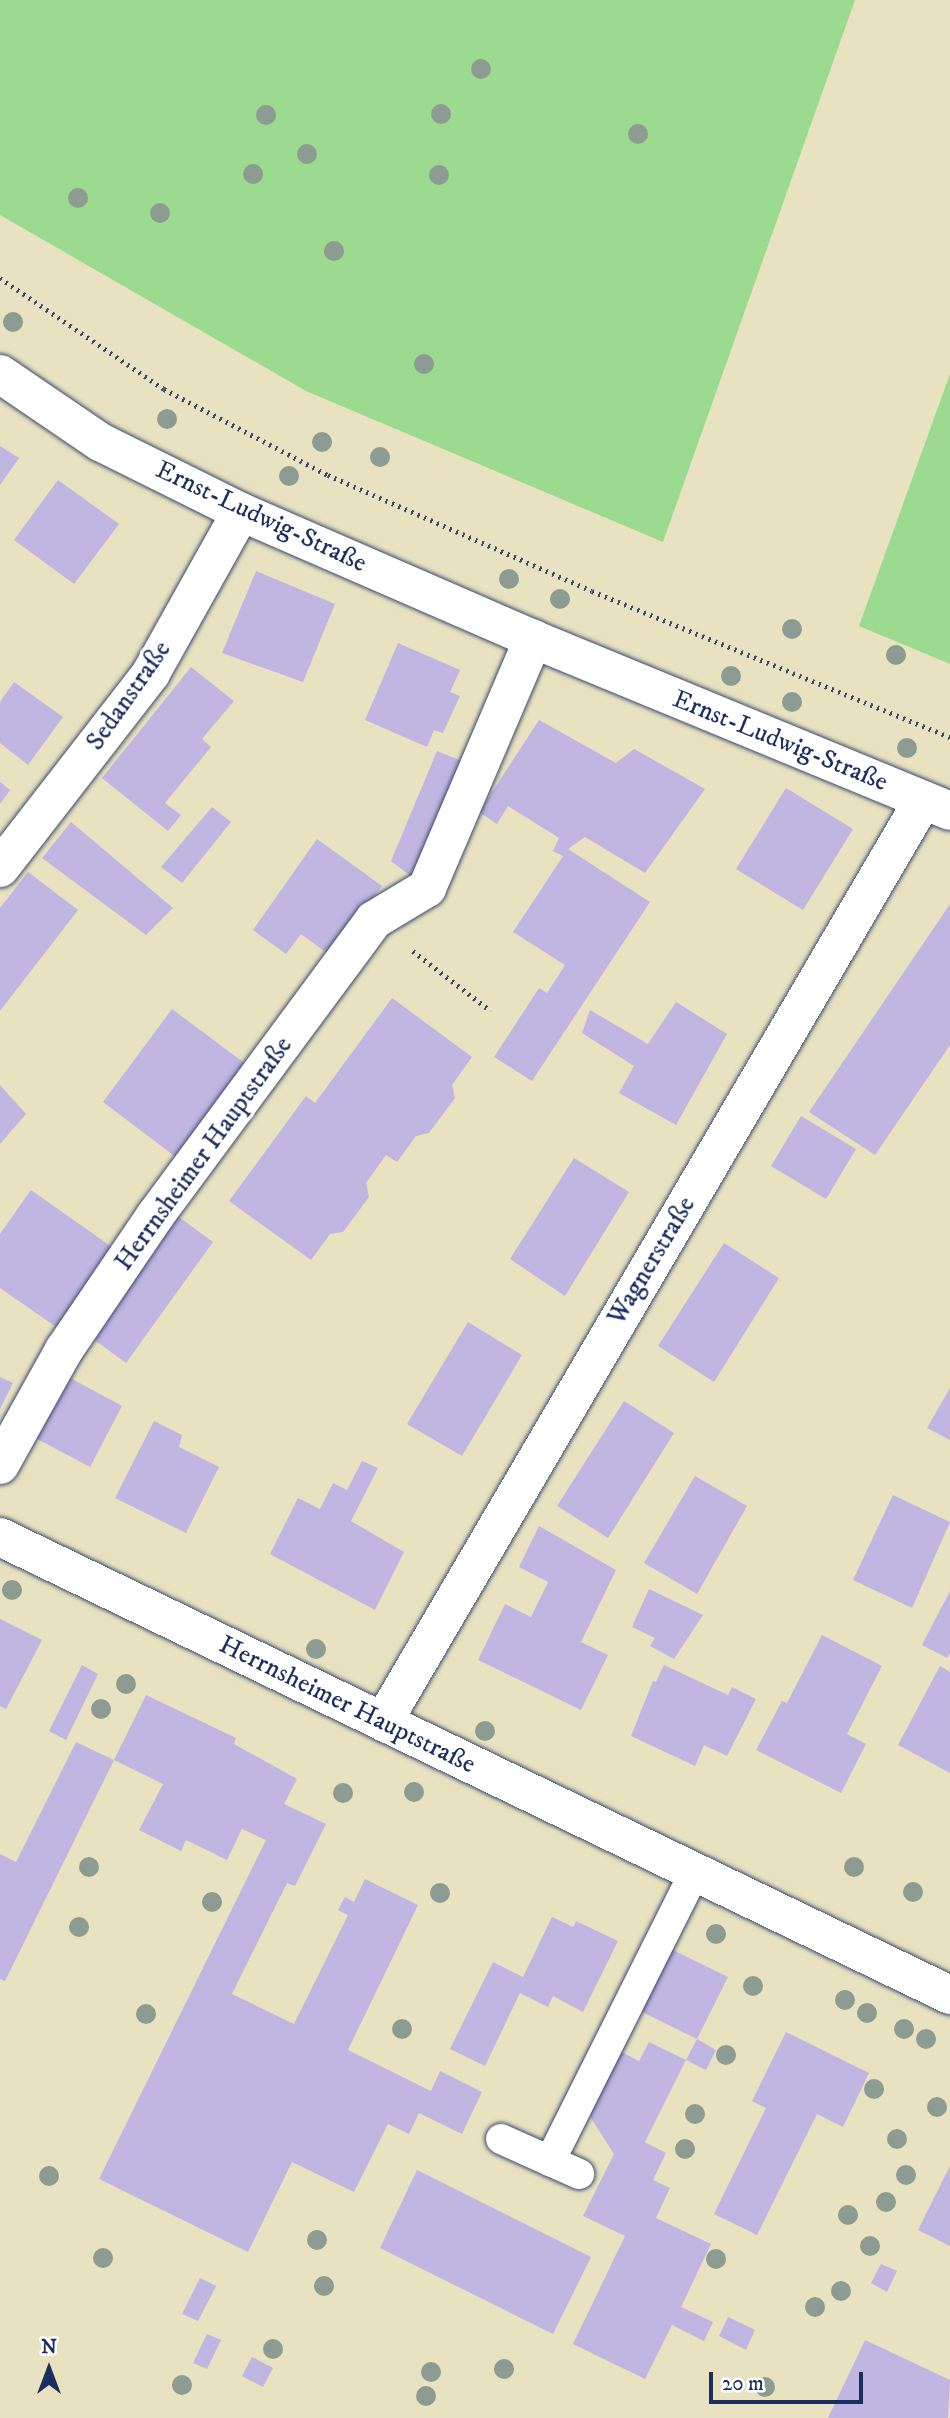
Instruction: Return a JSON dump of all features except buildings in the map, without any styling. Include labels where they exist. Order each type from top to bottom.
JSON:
[{"type":"street","name":"Ernst-Ludwig-Straße","points":[[0,374],[100,442],[241,512],[533,639],[937,805]]},
{"type":"street","name":"Sedanstraße","points":[[0,869],[151,673],[241,512]]},
{"type":"street","points":[[374,920],[427,888],[533,639]]},
{"type":"street","name":"Wagnerstraße","points":[[383,1722],[937,805]]},
{"type":"street","name":"Herrnsheimer Hauptstraße","points":[[0,1465],[64,1350],[155,1216],[374,920]]},
{"type":"street","name":"Herrnsheimer Hauptstraße","points":[[0,1537],[950,1995]]},
{"type":"lane","points":[[550,2161],[695,1872]]},
{"type":"lane","points":[[502,2139],[579,2174]]},
{"type":"path","points":[[0,278],[164,389],[328,475],[592,592],[950,737]]},
{"type":"path","points":[[374,920],[491,1011]]},
{"type":"green space","points":[[0,0],[855,0],[663,542],[306,391],[0,215]]},
{"type":"green space","points":[[950,374],[950,664],[859,626]]}]
